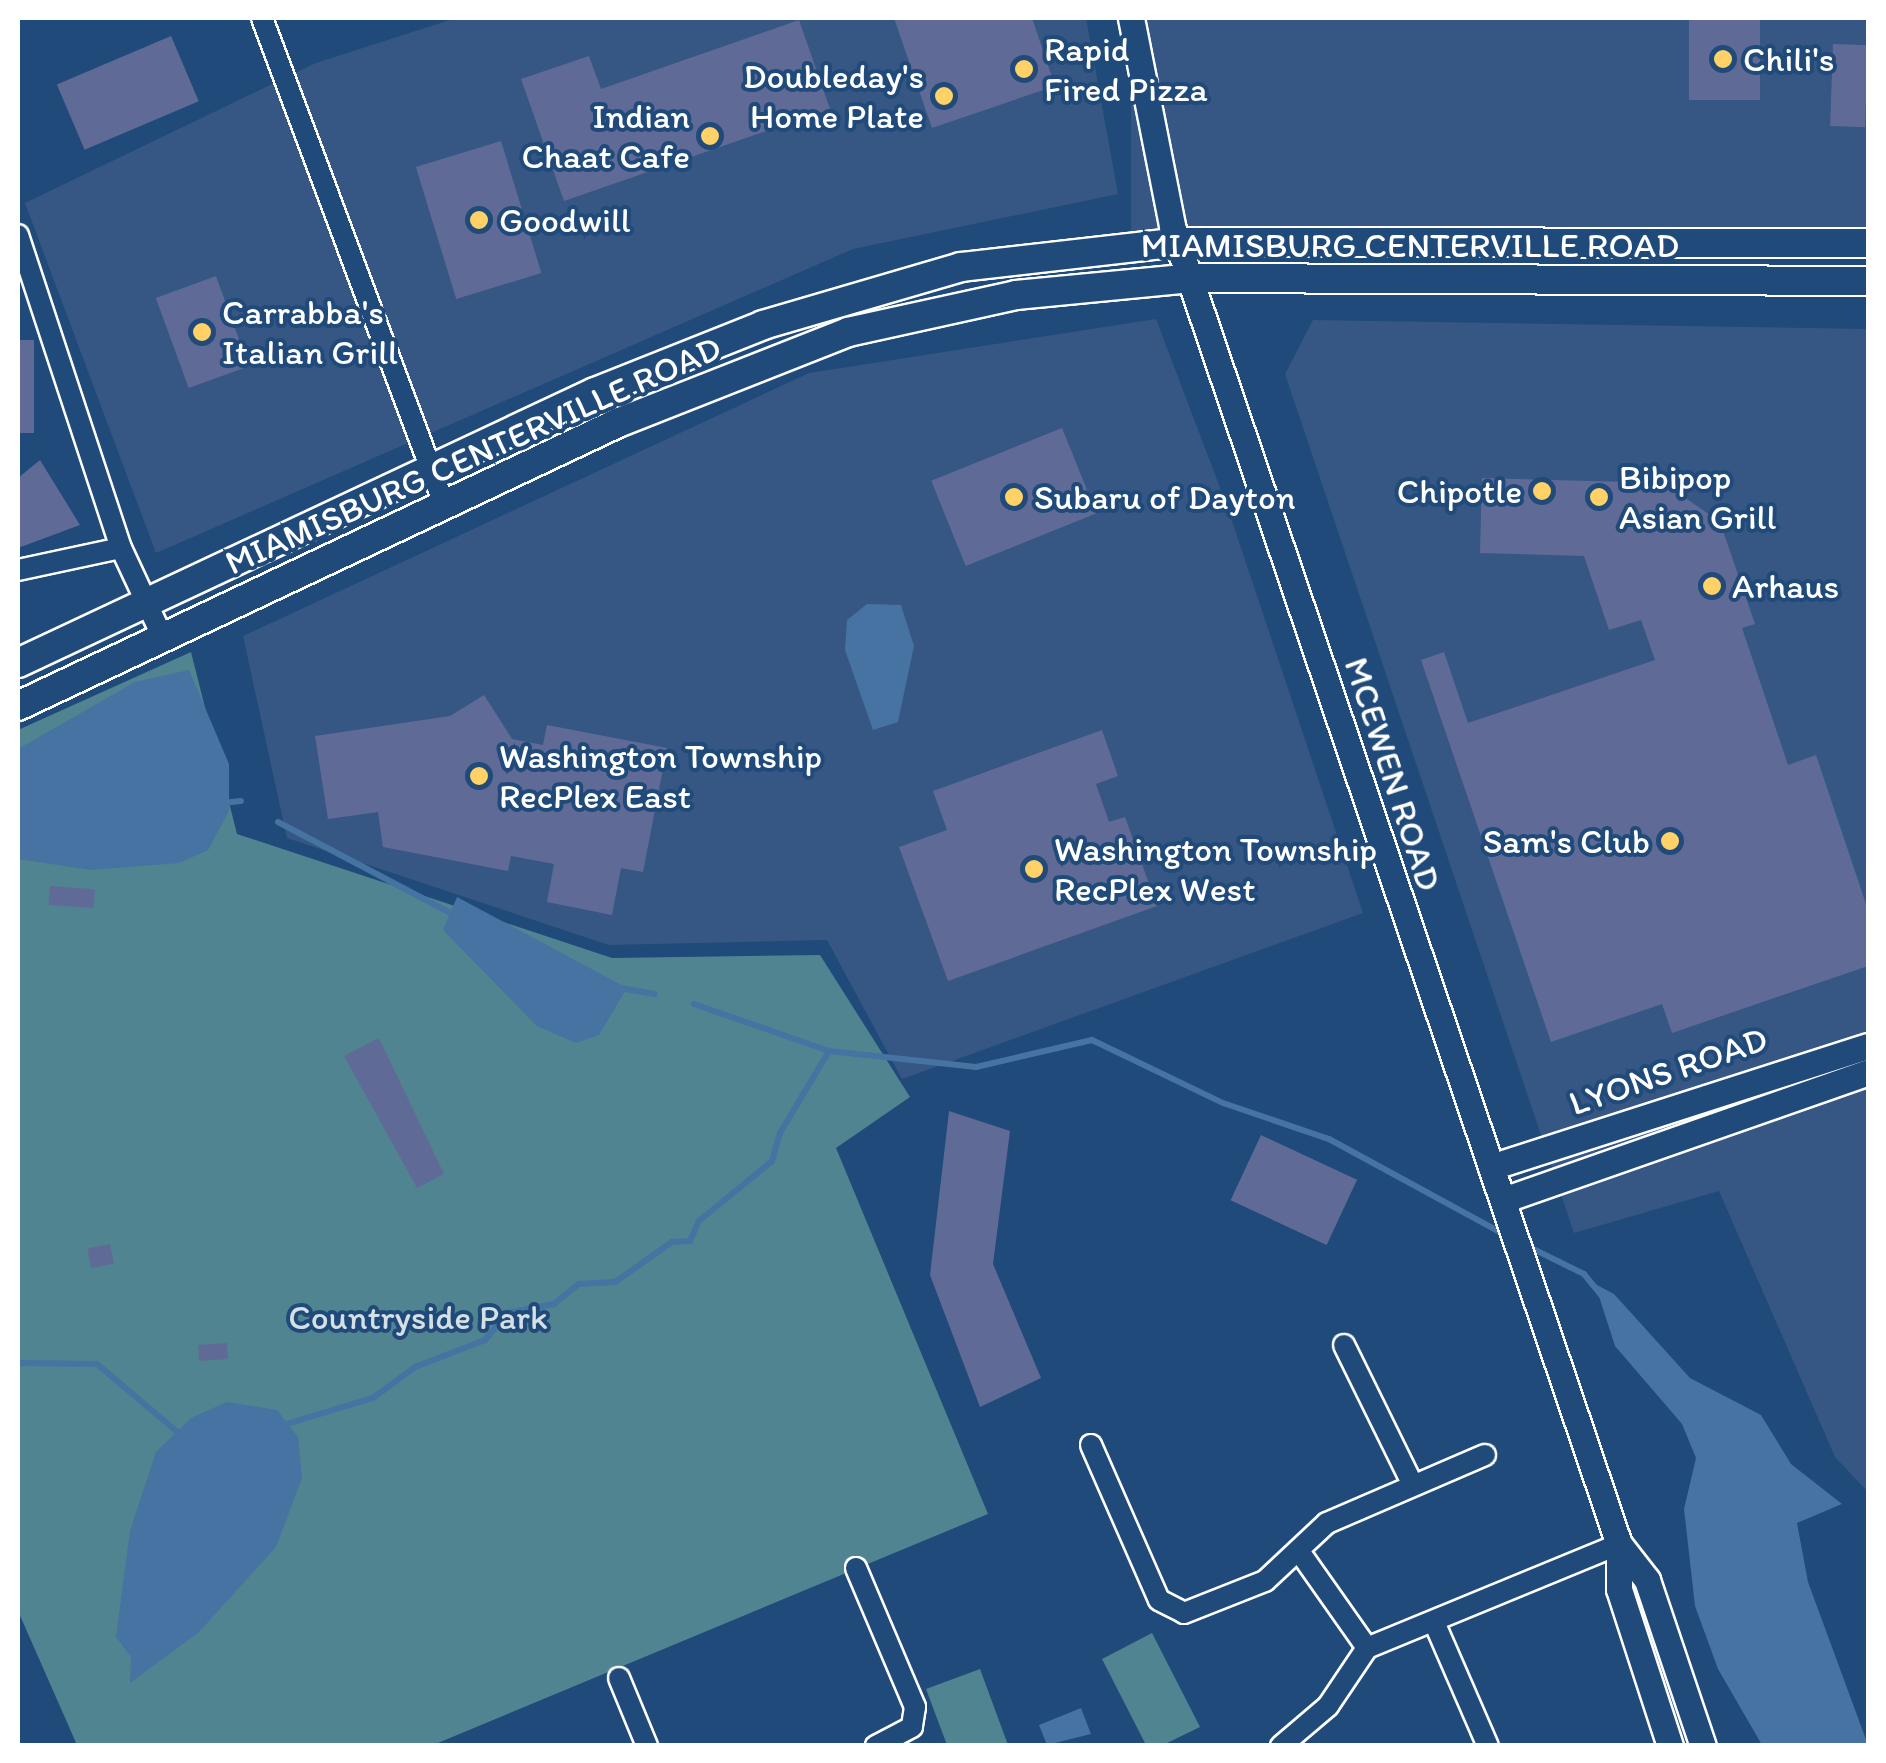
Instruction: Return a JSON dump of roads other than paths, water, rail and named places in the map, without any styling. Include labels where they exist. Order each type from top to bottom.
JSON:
[{"type":"main road","name":"MIAMISBURG CENTERVILLE ROAD","points":[[18,663],[596,392],[869,289],[1082,248],[1178,242],[1868,244]]},
{"type":"main road","name":"MIAMISBURG CENTERVILLE ROAD","points":[[18,706],[620,422],[848,332],[1016,295],[1191,278],[1868,282]]},
{"type":"street","points":[[262,18],[428,472],[444,504]]},
{"type":"street","name":"MCEWEN ROAD","points":[[1131,18],[1178,242],[1619,1544],[1647,1580],[1703,1746]]},
{"type":"street","points":[[18,236],[121,548],[164,638]]},
{"type":"street","points":[[18,570],[121,548]]},
{"type":"street","name":"LYONS ROAD","points":[[1491,1167],[1868,1046]]},
{"type":"street","name":"LYONS ROAD","points":[[1503,1200],[1868,1072]]},
{"type":"street","points":[[1344,1345],[1413,1486]]},
{"type":"street","points":[[1091,1445],[1170,1610],[1212,1604],[1265,1582],[1301,1554],[1327,1523],[1484,1455]]},
{"type":"street","points":[[1281,1746],[1328,1706],[1367,1648],[1619,1544]]},
{"type":"street","name":"MCEWEN ROAD","points":[[1619,1544],[1618,1590],[1670,1746]]},
{"type":"street","points":[[1301,1554],[1367,1648]]},
{"type":"street","points":[[856,1568],[915,1707],[912,1728],[876,1746]]},
{"type":"street","points":[[1434,1622],[1488,1746]]},
{"type":"street","points":[[619,1678],[647,1746]]},
{"type":"waterway","points":[[222,803],[241,801]]},
{"type":"waterway","points":[[278,822],[456,916]]},
{"type":"waterway","points":[[620,988],[654,994]]},
{"type":"waterway","points":[[694,1004],[829,1051],[976,1067],[1092,1040],[1223,1103],[1329,1139],[1505,1235]]},
{"type":"waterway","points":[[280,1426],[373,1398],[415,1367],[485,1340],[507,1313],[554,1304],[579,1284],[615,1282],[672,1242],[690,1241],[699,1221],[772,1161],[780,1133],[829,1051]]},
{"type":"waterway","points":[[1525,1245],[1584,1274],[1601,1295]]},
{"type":"waterway","points":[[18,1363],[97,1364],[181,1435]]},
{"type":"place","name":"Chili's","points":[[1723,59]]},
{"type":"place","name":"Rapid Fired Pizza","points":[[1024,69]]},
{"type":"place","name":"Doubleday's Home Plate","points":[[944,96]]},
{"type":"place","name":"Indian Chaat Cafe","points":[[710,136]]},
{"type":"place","name":"Goodwill","points":[[479,220]]},
{"type":"place","name":"Carrabba's Italian Grill","points":[[202,332]]},
{"type":"place","name":"Chipotle","points":[[1542,491]]},
{"type":"place","name":"Subaru of Dayton","points":[[1014,497]]},
{"type":"place","name":"Bibipop Asian Grill","points":[[1599,497]]},
{"type":"place","name":"Arhaus","points":[[1712,586]]},
{"type":"place","name":"Washington Township RecPlex East","points":[[479,776]]},
{"type":"place","name":"Sam's Club","points":[[1670,841]]},
{"type":"place","name":"Washington Township RecPlex West","points":[[1034,869]]},
{"type":"park label","name":"Countryside Park","points":[[418,1317]]}]
